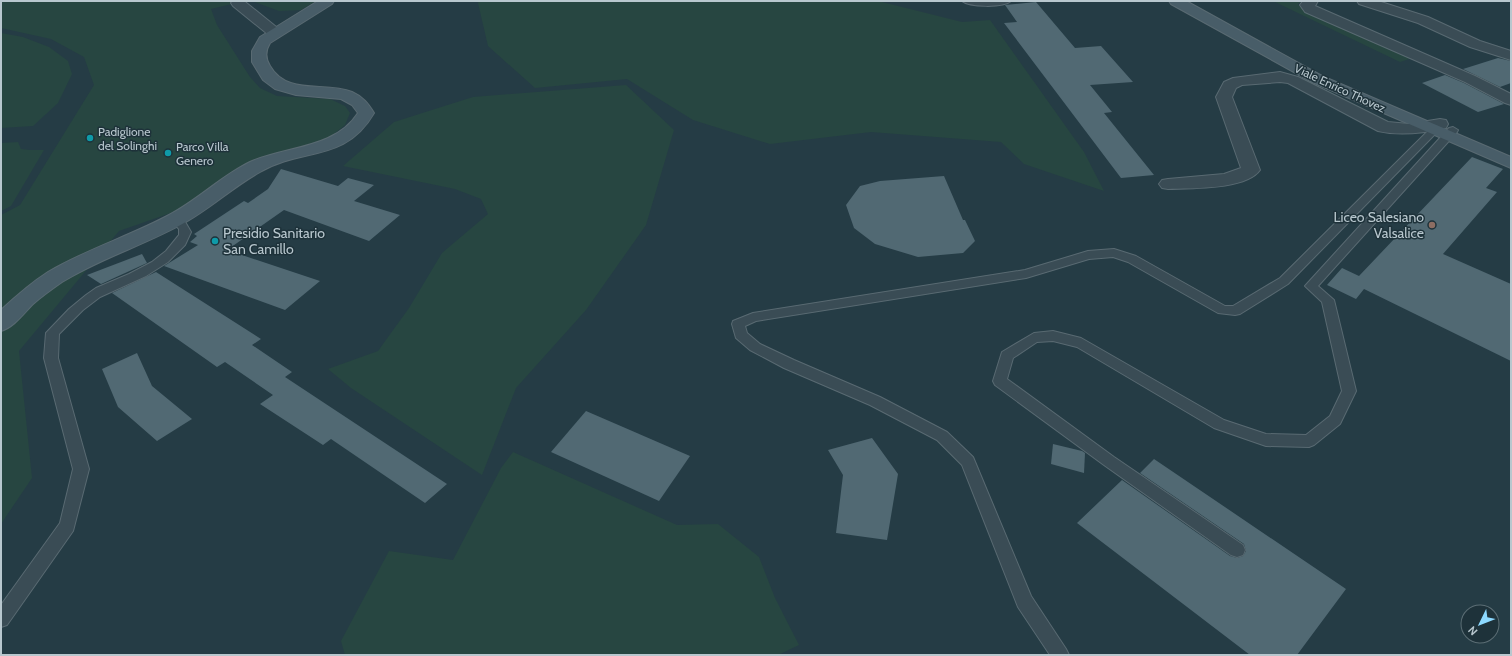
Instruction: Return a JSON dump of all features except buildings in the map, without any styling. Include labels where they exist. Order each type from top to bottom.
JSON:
[{"type":"street","points":[[1,323],[16,307],[40,288],[62,274],[176,219],[253,169],[280,157],[330,144],[344,137],[362,122],[366,113],[363,106],[356,100],[344,96],[286,89],[273,83],[262,68],[258,53],[260,47],[275,33],[327,1]]},
{"type":"street","name":"Viale Enrico Thovez","points":[[1176,1],[1311,76],[1440,130],[1511,155]]},
{"type":"street","name":"Viale Enrico Thovez","points":[[1188,1],[1310,68],[1511,163]]},
{"type":"street","points":[[1311,1],[1307,5],[1310,8],[1470,79],[1511,100]]},
{"type":"street","points":[[1364,1],[1423,20],[1475,44],[1511,56]]},
{"type":"street","points":[[236,2],[275,33]]},
{"type":"street","points":[[1168,184],[1235,179],[1251,170],[1224,97],[1230,85],[1240,81],[1272,77],[1293,80],[1384,127],[1440,130]]},
{"type":"lane","points":[[966,1],[983,4],[996,4],[1007,1]]},
{"type":"lane","points":[[1237,550],[1109,461],[1000,381],[1008,355],[1034,338],[1053,336],[1081,343],[1219,424],[1266,440],[1310,441],[1335,420],[1349,391],[1328,300],[1311,286],[1440,130]]},
{"type":"lane","points":[[1060,655],[1024,601],[968,461],[942,436],[875,401],[789,364],[755,347],[740,335],[738,324],[753,317],[1026,274],[1088,255],[1114,253],[1132,259],[1222,310],[1235,311],[1284,281],[1440,130]]},
{"type":"lane","points":[[1,619],[67,526],[81,469],[51,358],[53,333],[67,318],[96,294],[153,268],[168,257],[181,242],[186,230],[185,225],[176,219]]},
{"type":"green space","name":"Parco Villa Genero","points":[[1,1],[244,1],[211,9],[217,25],[250,77],[260,88],[277,96],[330,99],[345,106],[350,113],[345,125],[330,137],[304,146],[188,207],[119,231],[19,351],[32,478],[1,524],[1,215],[20,205],[94,85],[84,57],[51,39],[1,28]]},
{"type":"green space","points":[[252,1],[316,1],[301,10],[279,11]]},
{"type":"green space","points":[[479,1],[878,1],[962,22],[990,20],[1084,152],[1104,191],[1024,164],[1001,142],[871,132],[770,144],[693,120],[627,79],[535,88],[488,46],[478,3]]},
{"type":"green space","points":[[1273,1],[1302,1],[1298,4],[1299,6],[1412,58],[1400,62]]},
{"type":"green space","points":[[1,33],[23,37],[49,47],[68,61],[72,74],[58,103],[33,126],[1,128]]},
{"type":"green space","points":[[626,85],[674,130],[646,225],[586,310],[516,388],[482,475],[351,388],[328,369],[378,351],[409,308],[442,253],[488,214],[481,199],[455,189],[343,166],[394,122],[473,97]]},
{"type":"green space","points":[[18,142],[21,149],[44,150],[11,206],[1,211],[1,143]]},
{"type":"green space","points":[[513,452],[677,525],[718,524],[759,557],[775,598],[799,645],[778,655],[345,655],[341,641],[389,551],[453,560],[501,468]]},
{"type":"place","name":"Padiglione del Solinghi","points":[[90,138]]},
{"type":"place","name":"Parco Villa Genero","points":[[168,153]]},
{"type":"place","name":"Liceo Salesiano Valsalice","points":[[1432,225]]},
{"type":"place","name":"Presidio Sanitario San Camillo","points":[[215,241]]}]
